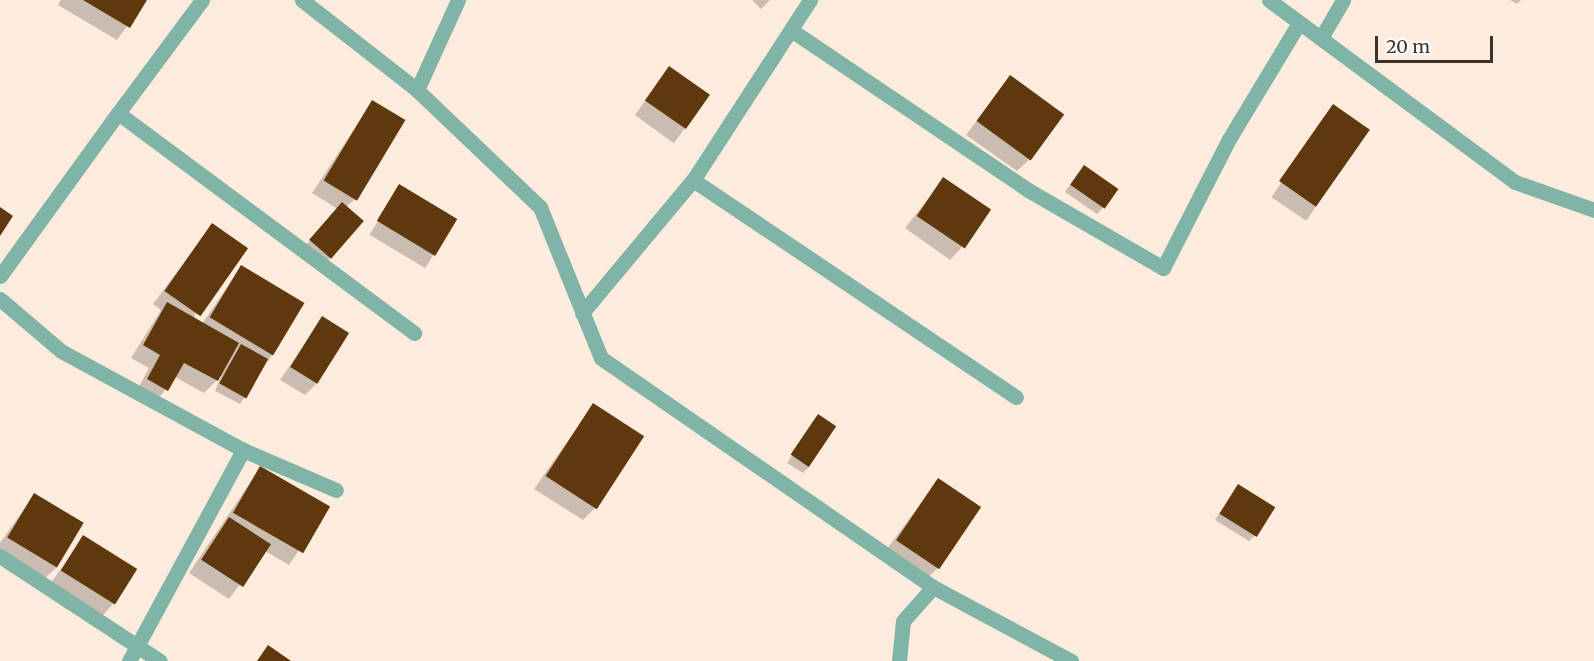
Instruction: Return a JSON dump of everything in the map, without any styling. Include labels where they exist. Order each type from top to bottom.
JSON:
[{"type":"street","points":[[0,276],[202,0]]},
{"type":"street","points":[[302,0],[417,90],[540,207],[601,357],[933,587],[1071,661]]},
{"type":"street","points":[[417,90],[458,0]]},
{"type":"street","points":[[582,313],[693,180],[810,0]]},
{"type":"street","points":[[1269,0],[1515,182],[1594,210]]},
{"type":"street","points":[[1321,38],[1343,0]]},
{"type":"street","points":[[791,30],[1028,190],[1163,268],[1229,139],[1299,22]]},
{"type":"street","points":[[118,113],[414,333]]},
{"type":"street","points":[[693,180],[1016,397]]},
{"type":"street","points":[[0,299],[61,351],[243,450],[336,490]]},
{"type":"street","points":[[129,661],[243,450]]},
{"type":"street","points":[[2,563],[160,661]]},
{"type":"street","points":[[899,661],[903,621],[933,587]]},
{"type":"building","points":[[83,0],[147,0],[130,28]]},
{"type":"building","points":[[669,66],[710,95],[686,129],[645,100]]},
{"type":"building","points":[[1010,75],[1064,114],[1031,160],[976,121]]},
{"type":"building","points":[[372,100],[405,120],[357,201],[324,181]]},
{"type":"building","points":[[1333,104],[1370,130],[1316,207],[1279,181]]},
{"type":"building","points":[[1084,165],[1118,189],[1105,209],[1070,185]]},
{"type":"building","points":[[943,177],[991,209],[965,248],[917,216]]},
{"type":"building","points":[[399,184],[457,219],[435,256],[377,221]]},
{"type":"building","points":[[342,202],[364,221],[331,259],[309,240]]},
{"type":"building","points":[[0,207],[13,216],[0,236]]},
{"type":"building","points":[[212,223],[248,248],[200,316],[164,291]]},
{"type":"building","points":[[241,265],[304,303],[273,355],[210,317]]},
{"type":"building","points":[[167,302],[239,343],[218,381],[184,363],[168,391],[147,379],[160,355],[143,345]]},
{"type":"building","points":[[322,316],[349,333],[317,384],[290,367]]},
{"type":"building","points":[[241,344],[268,359],[246,398],[219,383]]},
{"type":"building","points":[[593,403],[644,436],[597,509],[546,476]]},
{"type":"building","points":[[818,414],[836,426],[809,467],[791,455]]},
{"type":"building","points":[[260,466],[330,506],[303,553],[233,513]]},
{"type":"building","points":[[938,478],[981,507],[939,569],[896,540]]},
{"type":"building","points":[[1238,484],[1275,507],[1257,537],[1219,514]]},
{"type":"building","points":[[34,493],[84,523],[57,567],[7,538]]},
{"type":"building","points":[[229,517],[271,544],[243,587],[201,560]]},
{"type":"building","points":[[83,535],[137,569],[115,605],[61,571]]},
{"type":"building","points":[[268,645],[291,661],[257,661]]}]
